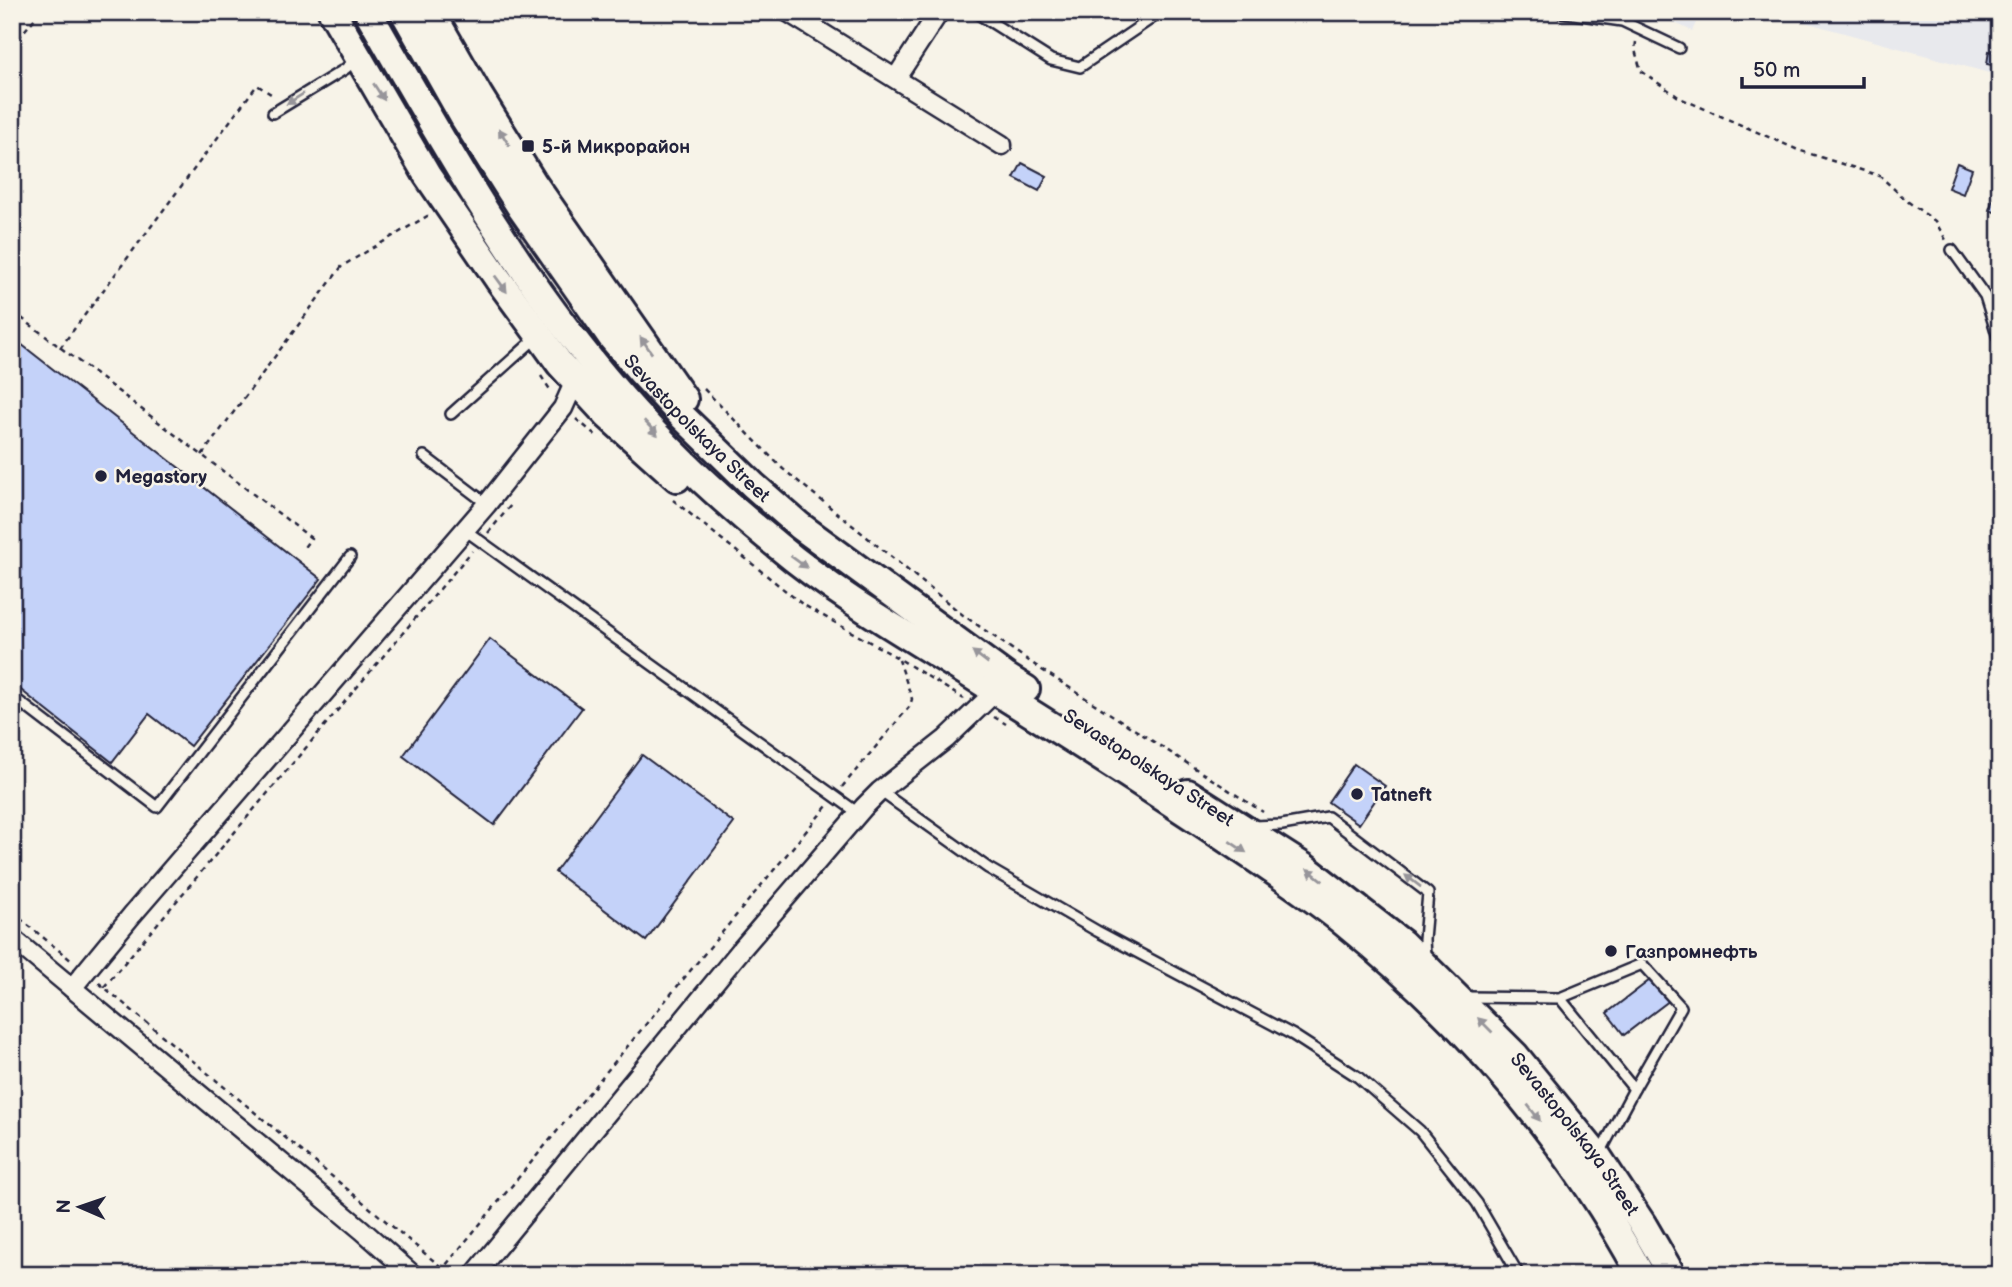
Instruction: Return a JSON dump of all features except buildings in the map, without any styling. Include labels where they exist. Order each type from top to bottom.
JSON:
[{"type":"main road","points":[[332,12],[357,59],[427,174],[498,279],[550,327]]},
{"type":"main road","points":[[368,12],[460,170],[517,259],[575,381],[607,415],[705,502],[722,513],[746,519]]},
{"type":"main road","name":"Sevastopolskaya Street","points":[[404,12],[521,208],[612,338],[682,416],[800,526],[1005,676],[1304,867],[1402,943],[1515,1055],[1598,1157],[1672,1275]]},
{"type":"main road","points":[[431,12],[534,184],[688,405],[746,463],[764,494]]},
{"type":"main road","name":"Sevastopolskaya Street","points":[[550,327],[660,438],[782,550],[843,594],[1150,789],[1261,863],[1339,919],[1405,974],[1470,1038],[1516,1089],[1576,1168],[1615,1227],[1641,1275]]},
{"type":"street","points":[[788,12],[1002,145]]},
{"type":"street","points":[[896,78],[939,12]]},
{"type":"street","points":[[72,988],[487,504],[563,408],[575,381]]},
{"type":"street","points":[[474,1275],[741,950],[859,813],[880,791],[946,738],[996,691]]},
{"type":"street","points":[[12,938],[413,1275]]},
{"type":"lane","points":[[975,12],[1051,60],[1080,67],[1161,12]]},
{"type":"lane","points":[[1560,12],[1622,21],[1679,48]]},
{"type":"lane","points":[[273,113],[357,59]]},
{"type":"lane","points":[[1952,250],[1985,296],[2000,344]]},
{"type":"lane","points":[[452,414],[550,327]]},
{"type":"lane","points":[[424,456],[487,504]]},
{"type":"lane","points":[[465,530],[859,813]]},
{"type":"lane","points":[[12,696],[157,807],[350,557]]},
{"type":"lane","points":[[880,791],[988,868],[1097,931],[1293,1035],[1358,1077],[1420,1131],[1477,1203],[1519,1275]]},
{"type":"lane","points":[[1242,827],[1282,825],[1328,817],[1428,893],[1424,939],[1425,966]]},
{"type":"lane","points":[[1457,997],[1560,998],[1642,964],[1681,1007],[1598,1157]]},
{"type":"lane","points":[[1560,998],[1634,1089]]},
{"type":"path","points":[[12,46],[40,12]]},
{"type":"path","points":[[1635,50],[1641,71],[1680,98],[1798,150],[1880,176],[1907,201],[1935,221],[1952,250]]},
{"type":"path","points":[[60,348],[257,85],[275,97]]},
{"type":"path","points":[[202,455],[342,266],[431,214]]},
{"type":"path","points":[[12,317],[19,316],[311,538],[302,550]]},
{"type":"path","points":[[702,387],[783,469],[963,615],[1042,670],[1282,825]]},
{"type":"path","points":[[104,987],[511,505]]},
{"type":"path","points":[[12,912],[440,1266],[446,1265],[910,706],[912,699],[898,658]]},
{"type":"shaded area","points":[[1652,12],[1701,12],[1692,31]]},
{"type":"shaded area","points":[[1768,12],[2000,12],[2000,76]]},
{"type":"place","name":"5-й Микрорайон","points":[[528,146]]},
{"type":"place","name":"Megastory","points":[[101,476]]},
{"type":"place","name":"Tatneft","points":[[1357,794]]},
{"type":"place","name":"Газпромнефть","points":[[1611,951]]}]
